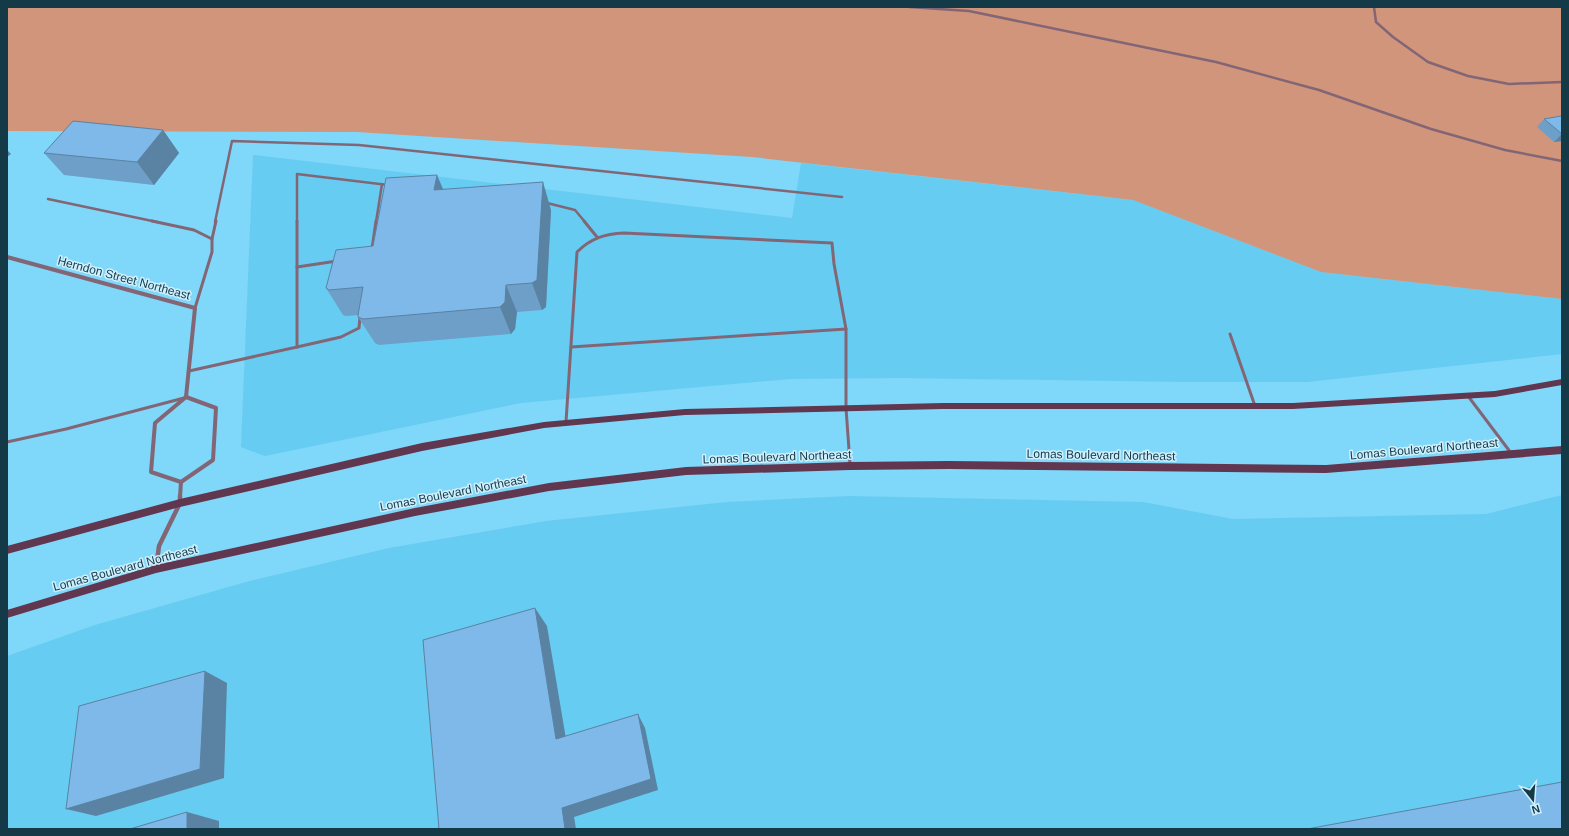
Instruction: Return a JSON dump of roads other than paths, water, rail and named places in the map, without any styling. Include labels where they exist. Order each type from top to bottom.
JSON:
[{"type":"main road","points":[[7,550],[180,503],[422,447],[544,425],[685,412],[942,406],[1293,406],[1494,394],[1562,382]]},
{"type":"main road","name":"Lomas Boulevard Northeast","points":[[7,614],[156,569],[415,512],[549,487],[686,472],[850,466],[949,465],[1326,469],[1562,450]]},
{"type":"street","name":"Herndon Street Northeast","points":[[7,257],[195,308],[186,397]]},
{"type":"street","points":[[156,569],[159,546],[180,503],[182,482],[213,460],[216,408],[186,397],[155,423],[151,472],[182,482]]},
{"type":"lane","points":[[909,7],[969,12],[1216,62],[1319,90],[1431,129],[1504,150],[1562,161]]},
{"type":"lane","points":[[1374,7],[1376,22],[1393,37],[1428,62],[1468,76],[1508,84],[1562,82]]},
{"type":"lane","points":[[195,308],[212,252],[212,239],[232,141],[359,145],[842,197]]},
{"type":"lane","points":[[297,347],[297,174],[390,185]]},
{"type":"lane","points":[[371,255],[382,184]]},
{"type":"lane","points":[[48,199],[194,230],[212,239]]},
{"type":"lane","points":[[543,203],[575,210],[597,237]]},
{"type":"lane","points":[[566,423],[577,252],[588,241],[606,234],[624,233],[832,243],[834,264],[846,329],[846,408],[850,466]]},
{"type":"lane","points":[[297,268],[341,260]]},
{"type":"lane","points":[[189,371],[341,337],[359,328],[361,314]]},
{"type":"lane","points":[[571,347],[846,329]]},
{"type":"lane","points":[[1230,334],[1255,406]]},
{"type":"lane","points":[[1468,396],[1512,454]]},
{"type":"lane","points":[[7,442],[66,430],[186,397]]}]
